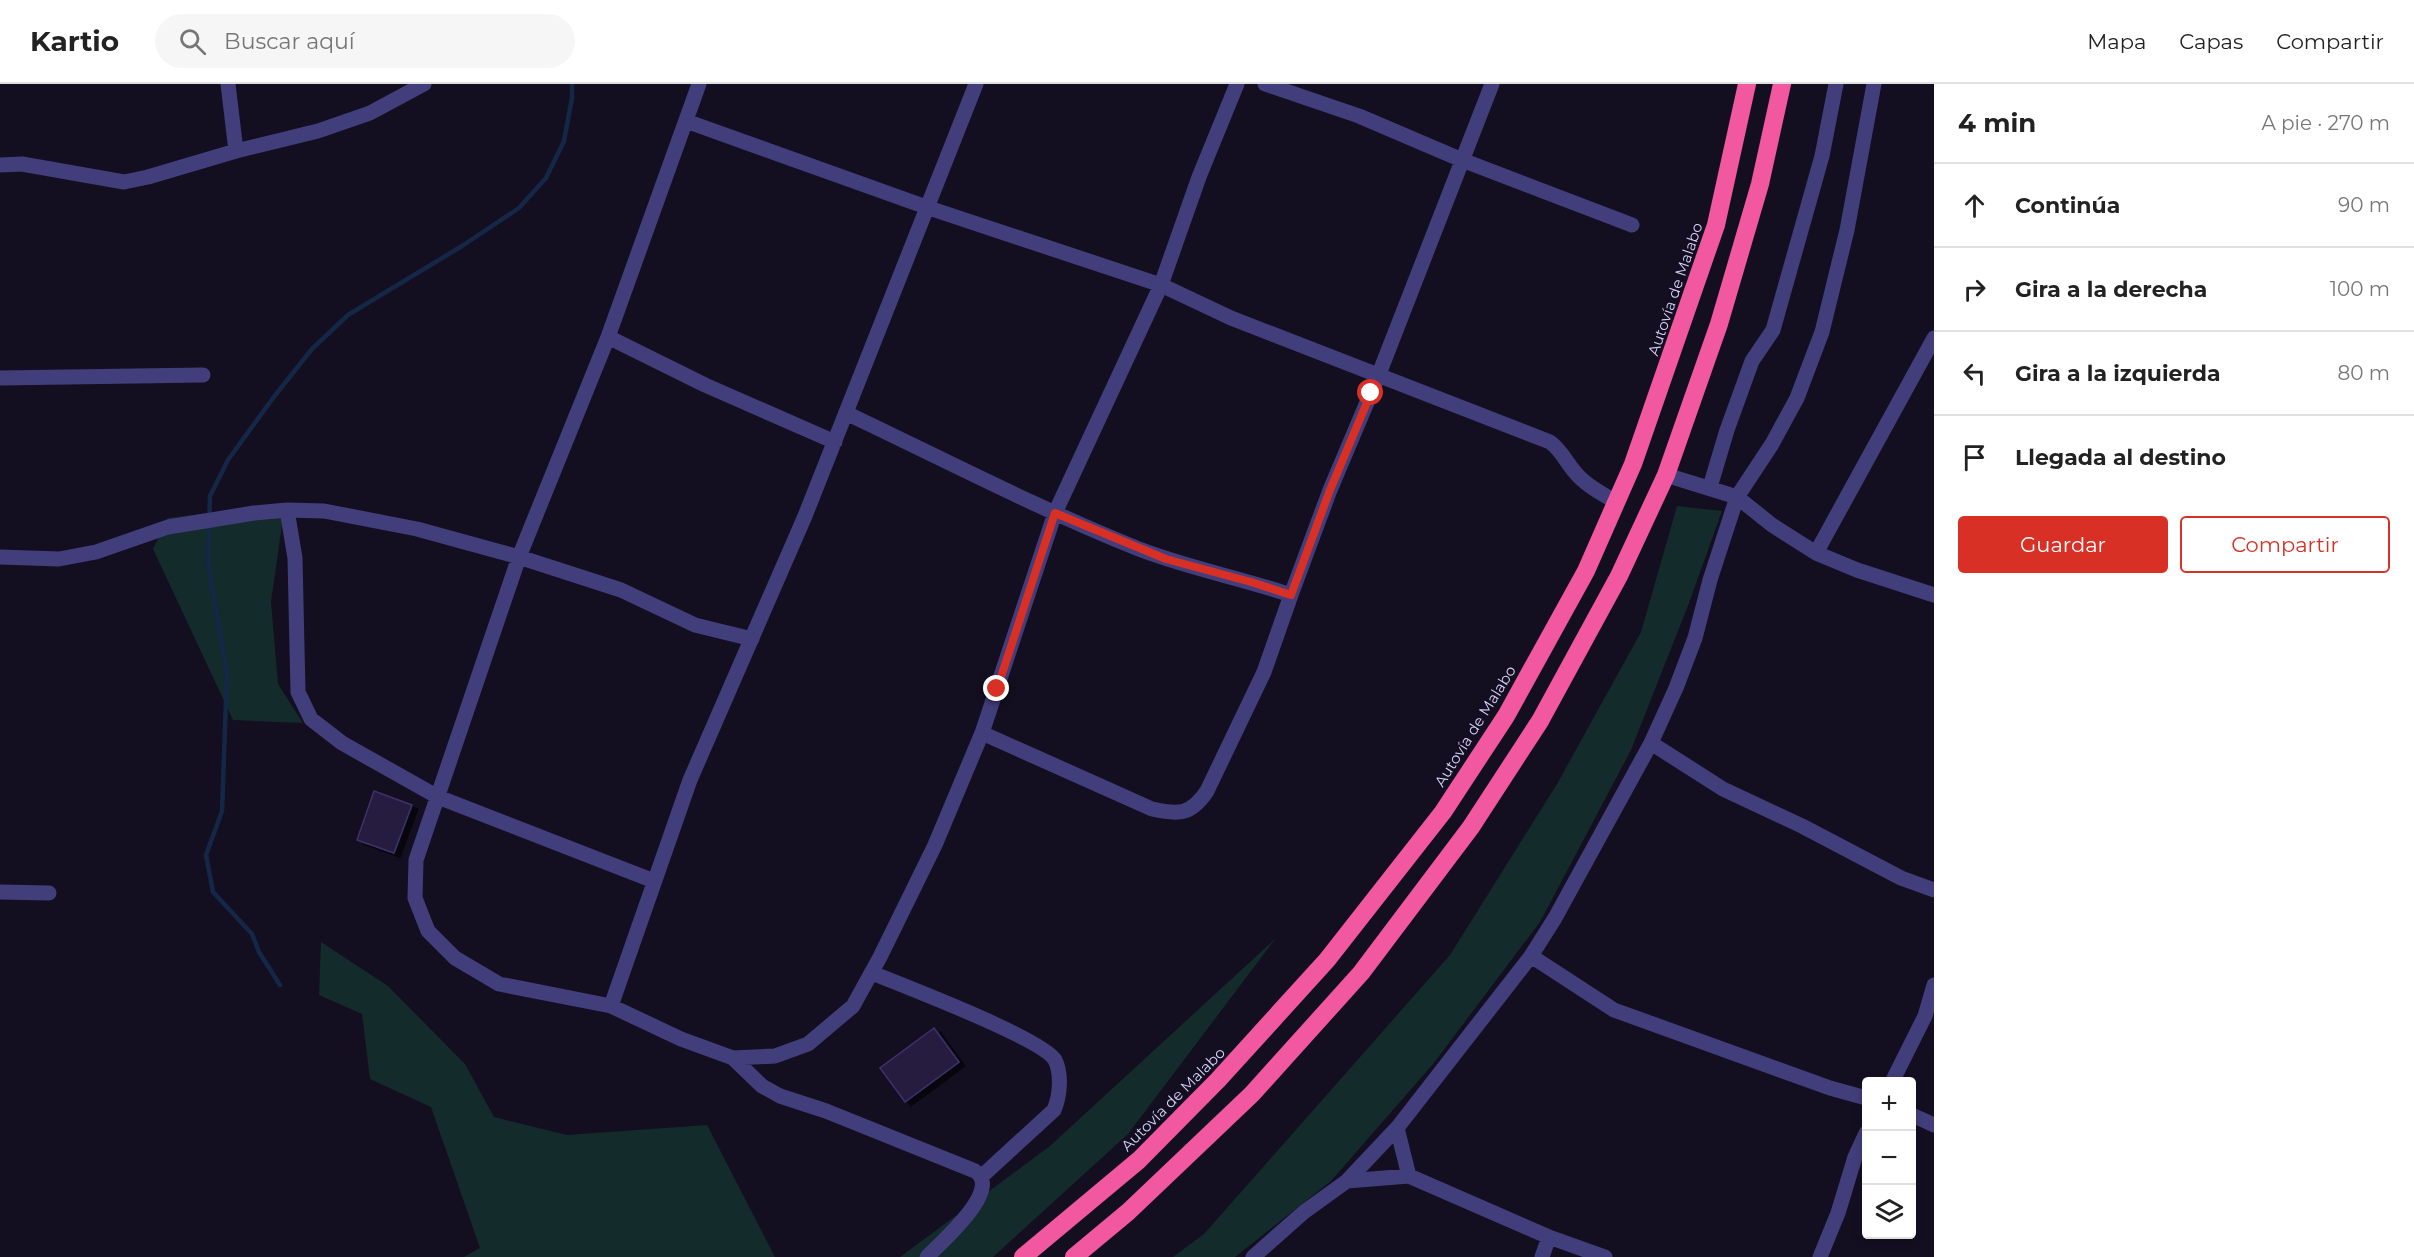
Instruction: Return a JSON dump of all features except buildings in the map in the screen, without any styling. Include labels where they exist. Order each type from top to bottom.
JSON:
[{"type":"highway","name":"Autovía de Malabo","points":[[1023,1257],[1139,1160],[1218,1080],[1328,960],[1443,812],[1506,716],[1586,571],[1653,410],[1716,225],[1747,84]]},
{"type":"highway","points":[[1074,1257],[1128,1212],[1252,1094],[1360,974],[1471,827],[1540,721],[1619,576],[1666,475],[1719,324],[1760,184],[1782,84]]},
{"type":"street","points":[[228,84],[236,150]]},
{"type":"street","points":[[0,165],[22,164],[124,182],[236,150],[318,131],[370,113],[424,84]]},
{"type":"street","points":[[699,84],[608,337],[519,557],[416,860],[415,898],[428,931],[455,958],[499,984],[611,1006],[681,1040],[734,1058],[776,1056],[808,1044],[853,1006],[872,973],[934,845],[982,733],[1055,513],[1161,285],[1199,177],[1237,84]]},
{"type":"street","points":[[611,1006],[690,780],[835,442],[976,84]]},
{"type":"street","points":[[1265,84],[1359,116],[1462,160],[1632,225]]},
{"type":"street","points":[[982,733],[1152,809],[1171,813],[1187,811],[1198,805],[1207,791],[1264,672],[1330,490],[1379,374],[1492,84]]},
{"type":"street","points":[[1710,487],[1727,430],[1752,361],[1773,330],[1822,156],[1836,84]]},
{"type":"street","points":[[1253,1257],[1304,1212],[1347,1181],[1397,1128],[1531,956],[1555,918],[1651,743],[1676,688],[1695,638],[1710,580],[1737,497],[1772,444],[1797,398],[1822,332],[1847,230],[1874,84]]},
{"type":"street","points":[[686,121],[929,208],[1161,285],[1231,318],[1550,442],[1559,448],[1574,472],[1586,484],[1616,502]]},
{"type":"street","points":[[608,337],[705,385],[835,442]]},
{"type":"street","points":[[1816,553],[1934,338]]},
{"type":"street","points":[[0,378],[202,375]]},
{"type":"street","points":[[846,413],[1055,513],[1166,559],[1291,595]]},
{"type":"street","points":[[1666,475],[1737,497],[1772,525],[1816,553],[1857,570],[1934,595]]},
{"type":"street","points":[[0,557],[59,559],[87,554],[168,527],[254,513],[287,510],[324,511],[417,529],[519,557],[621,590],[695,625],[752,639]]},
{"type":"street","points":[[287,510],[295,558],[298,692],[310,719],[342,743],[438,796],[654,881]]},
{"type":"street","points":[[1651,743],[1723,789],[1802,826],[1902,878],[1934,890]]},
{"type":"street","points":[[0,892],[49,893]]},
{"type":"street","points":[[1531,956],[1614,1010],[1830,1088],[1862,1097]]},
{"type":"street","points":[[872,973],[982,1019],[1040,1047],[1054,1059],[1059,1090],[1054,1110],[981,1177]]},
{"type":"street","points":[[1894,1077],[1925,1016],[1934,985]]},
{"type":"street","points":[[734,1058],[762,1086],[780,1096],[826,1111],[975,1172],[981,1177],[982,1190],[979,1200],[927,1257]]},
{"type":"street","points":[[1916,1117],[1934,1125]]},
{"type":"street","points":[[1397,1128],[1409,1176]]},
{"type":"street","points":[[1820,1257],[1862,1143]]},
{"type":"street","points":[[1347,1181],[1409,1176],[1549,1237],[1605,1257]]},
{"type":"street","points":[[1542,1257],[1549,1237]]},
{"type":"green space","points":[[285,504],[271,602],[278,684],[303,723],[233,720],[153,549],[168,518]]},
{"type":"green space","points":[[1677,506],[1722,511],[1689,603],[1631,750],[1540,922],[1433,1064],[1331,1181],[1235,1257],[1173,1257],[1204,1234],[1450,955],[1557,784],[1641,632]]},
{"type":"green space","points":[[1276,938],[1128,1134],[993,1257],[900,1257],[1050,1146]]},
{"type":"green space","points":[[321,942],[388,986],[465,1064],[494,1117],[567,1135],[707,1125],[775,1257],[464,1257],[480,1248],[431,1107],[370,1079],[362,1014],[319,995]]},
{"type":"waterway","points":[[280,985],[259,952],[252,934],[213,892],[206,855],[222,811],[227,673],[208,565],[210,496],[228,460],[312,349],[348,315],[462,246],[519,208],[546,178],[564,141],[572,98],[572,84]]},
{"type":"route","points":[[997,689],[1055,513],[1166,559],[1291,595],[1330,490],[1371,393]]}]
